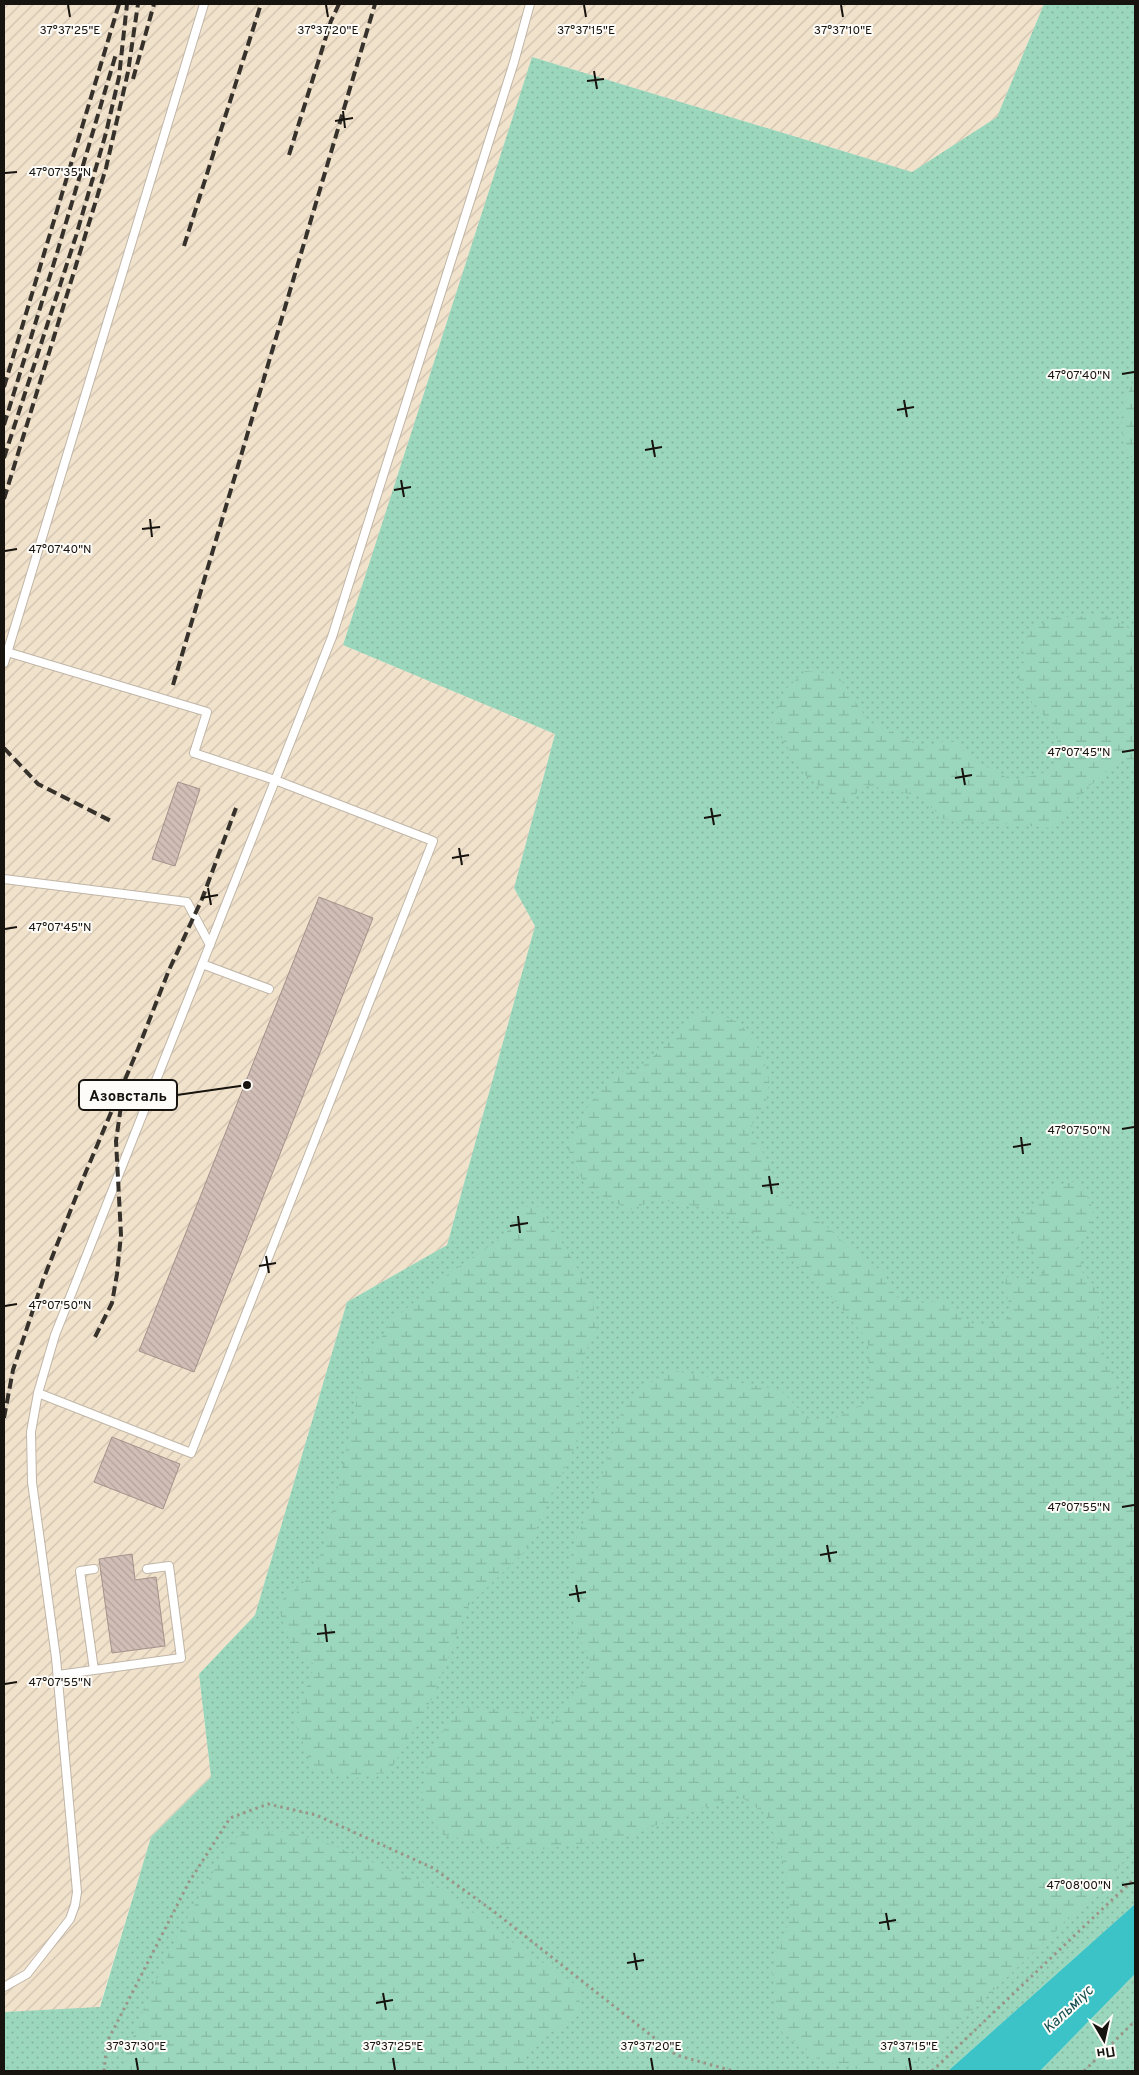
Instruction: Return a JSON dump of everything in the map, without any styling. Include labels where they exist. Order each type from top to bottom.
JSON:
[{"type":"lane","points":[[4,663],[204,4]]},
{"type":"lane","points":[[4,1988],[27,1974],[70,1919],[77,1892],[58,1675],[32,1482],[31,1432],[38,1393],[56,1335],[332,637],[508,81],[530,4]]},
{"type":"lane","points":[[7,652],[206,712],[194,753],[275,780],[433,842],[191,1453],[38,1393]]},
{"type":"lane","points":[[4,879],[187,902],[210,945]]},
{"type":"lane","points":[[202,964],[269,989]]},
{"type":"lane","points":[[58,1675],[182,1658],[169,1566],[147,1569]]},
{"type":"lane","points":[[94,1569],[80,1571],[94,1670]]},
{"type":"path","points":[[104,2071],[107,2042],[189,1882],[230,1818],[268,1804],[316,1815],[433,1868],[492,1910],[676,2055],[733,2071]]},
{"type":"path","points":[[932,2071],[1135,1878]]},
{"type":"path","points":[[1084,2071],[1135,2021]]},
{"type":"shaded area","points":[[4,4],[1044,4],[997,117],[912,172],[532,57],[343,645],[555,734],[514,888],[535,926],[447,1245],[347,1302],[255,1615],[199,1674],[211,1777],[151,1837],[99,2008],[4,2012]]},
{"type":"green space","points":[[1044,4],[1135,4],[1135,1904],[948,2071],[4,2071],[4,2012],[100,2007],[151,1837],[211,1777],[199,1674],[255,1615],[347,1302],[447,1245],[535,926],[514,888],[555,734],[343,645],[532,57],[912,172],[997,117]]},
{"type":"green space","points":[[1135,379],[1135,458],[1124,456],[1121,407]]},
{"type":"green space","points":[[1105,615],[1135,632],[1135,768],[1122,759],[1084,790],[1052,828],[943,819],[920,796],[865,785],[844,805],[805,775],[772,723],[784,691],[805,671],[837,674],[868,721],[924,748],[951,739],[974,760],[1013,781],[1053,770],[1059,730],[1033,705],[1018,677],[1029,630],[1053,618]]},
{"type":"green space","points":[[700,1012],[726,1017],[740,1023],[763,1055],[769,1082],[766,1103],[753,1119],[751,1138],[766,1158],[778,1197],[827,1227],[862,1260],[883,1271],[896,1297],[924,1303],[943,1301],[976,1326],[994,1324],[1011,1317],[1005,1283],[1006,1277],[1032,1279],[1044,1273],[1033,1252],[1018,1242],[1013,1222],[1038,1205],[1049,1187],[1073,1182],[1088,1198],[1092,1206],[1092,1221],[1077,1248],[1083,1273],[1101,1293],[1096,1330],[1122,1405],[1135,1420],[1135,1844],[1112,1878],[908,2071],[867,2071],[822,2061],[779,2030],[772,1970],[791,1916],[786,1871],[767,1815],[738,1795],[622,1838],[531,1851],[443,1835],[420,1805],[430,1752],[458,1707],[512,1710],[553,1724],[593,1668],[571,1618],[571,1551],[599,1485],[624,1403],[669,1370],[781,1390],[808,1419],[834,1419],[870,1401],[868,1340],[829,1294],[787,1255],[722,1211],[657,1199],[630,1210],[586,1188],[568,1149],[589,1104],[616,1073],[640,1069]]},
{"type":"green space","points":[[524,1207],[540,1207],[592,1292],[596,1328],[577,1373],[581,1434],[526,1550],[468,1606],[433,1697],[390,1771],[359,1778],[313,1768],[294,1720],[315,1665],[291,1645],[277,1604],[309,1578],[326,1542],[365,1362],[393,1320],[447,1275],[504,1236]]},
{"type":"green space","points":[[245,1831],[289,1832],[333,1845],[390,1870],[441,1889],[512,1942],[579,1987],[580,2011],[566,2025],[537,2039],[525,2052],[524,2071],[122,2071],[122,2065],[144,2008],[172,1946],[228,1845]]},
{"type":"green space","points":[[1135,1974],[1135,2071],[1040,2071]]},
{"type":"water","name":"Кальміус","points":[[1135,1904],[1135,1974],[1040,2071],[948,2071]]},
{"type":"building","points":[[178,782],[200,789],[175,866],[152,859]]},
{"type":"building","points":[[319,897],[373,918],[194,1372],[139,1351]]},
{"type":"building","points":[[112,1437],[180,1464],[163,1509],[94,1482]]},
{"type":"building","points":[[132,1554],[135,1580],[156,1577],[165,1646],[112,1653],[99,1559]]},
{"type":"railway","points":[[4,387],[119,4]]},
{"type":"railway","points":[[4,458],[76,236],[106,133],[119,77],[127,4]]},
{"type":"railway","points":[[4,499],[106,168],[128,72],[138,4]]},
{"type":"railway","points":[[133,79],[154,4]]},
{"type":"railway","points":[[184,246],[261,4]]},
{"type":"railway","points":[[289,155],[331,21],[339,4]]},
{"type":"railway","points":[[173,685],[375,4]]},
{"type":"railway","points":[[4,425],[116,54]]},
{"type":"railway","points":[[4,748],[38,784],[111,821]]},
{"type":"railway","points":[[4,1418],[13,1370],[43,1280],[169,970],[202,899],[236,808]]},
{"type":"railway","points":[[95,1337],[112,1303],[117,1274],[121,1235],[116,1141],[122,1099]]},
{"type":"place","name":"Азовсталь","points":[[247,1085]]}]
